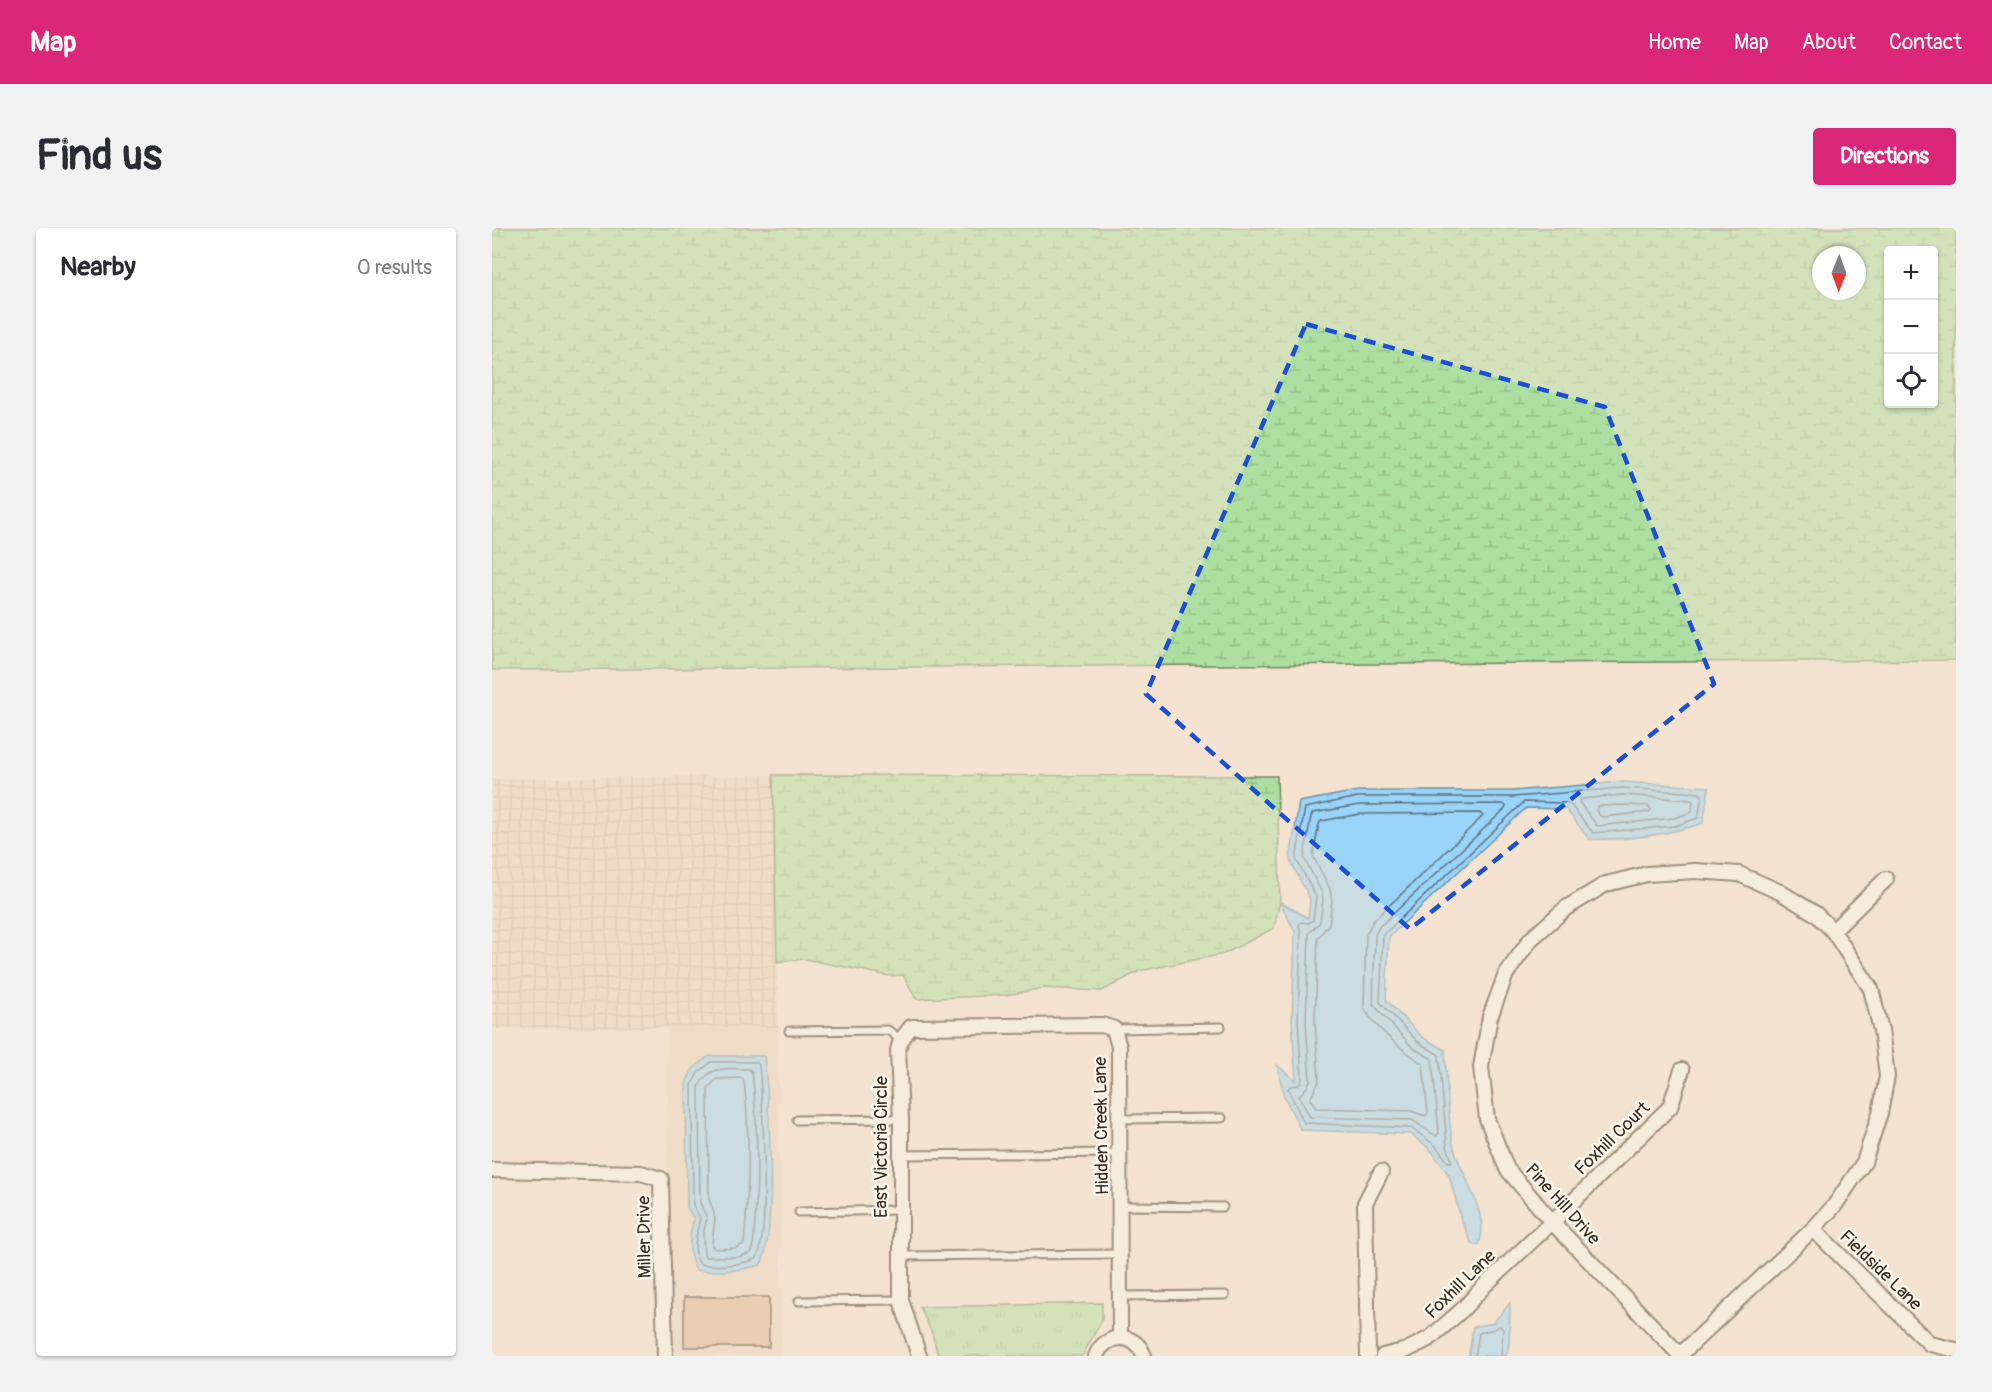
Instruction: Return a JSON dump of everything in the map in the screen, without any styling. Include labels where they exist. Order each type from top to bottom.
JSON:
[{"type":"street","name":"Pine Hill Drive","points":[[1695,871],[1738,874],[1779,892],[1816,914],[1833,931],[1871,989],[1881,1030],[1887,1076],[1880,1113],[1864,1162],[1835,1205],[1813,1229],[1680,1356],[1552,1222],[1508,1169],[1487,1119],[1481,1067],[1491,1017],[1506,974],[1531,939],[1566,908],[1606,884],[1647,874],[1695,871]]},
{"type":"street","points":[[1833,931],[1886,879]]},
{"type":"street","points":[[901,1040],[911,1027],[1102,1025],[1114,1029]]},
{"type":"street","name":"Hidden Creek Lane","points":[[1114,1029],[1119,1047],[1120,1337]]},
{"type":"street","name":"East Victoria Circle","points":[[901,1040],[898,1050],[901,1119],[901,1300],[919,1356]]},
{"type":"street","name":"Foxhill Court","points":[[1552,1222],[1670,1107],[1682,1070]]},
{"type":"street","name":"Miller Drive","points":[[492,1170],[641,1173],[661,1179],[665,1356]]},
{"type":"street","points":[[1368,1356],[1365,1203],[1381,1172]]},
{"type":"street","name":"Foxhill Lane","points":[[1383,1356],[1407,1350],[1430,1338],[1552,1222]]},
{"type":"street","name":"Fieldside Lane","points":[[1813,1229],[1930,1344],[1956,1350]]},
{"type":"street","points":[[1096,1356],[1099,1348],[1105,1342],[1120,1337],[1137,1344],[1144,1356]]},
{"type":"lane","points":[[1114,1029],[1221,1027]]},
{"type":"lane","points":[[789,1030],[888,1030],[901,1040]]},
{"type":"lane","points":[[1118,1119],[1222,1118]]},
{"type":"lane","points":[[797,1120],[901,1119]]},
{"type":"lane","points":[[901,1155],[1119,1153]]},
{"type":"lane","points":[[1120,1206],[1223,1207]]},
{"type":"lane","points":[[799,1212],[900,1210]]},
{"type":"lane","points":[[900,1256],[1120,1254]]},
{"type":"lane","points":[[1120,1296],[1224,1295]]},
{"type":"lane","points":[[799,1301],[901,1300]]},
{"type":"highlighted area","points":[[1306,324],[1605,407],[1714,684],[1410,929],[1146,694]]},
{"type":"shaded area","points":[[773,775],[778,1027],[492,1029],[492,779]]},
{"type":"shaded area","points":[[778,1027],[782,1356],[669,1356],[667,1028]]},
{"type":"green space","points":[[492,228],[1956,228],[1956,660],[492,670]]},
{"type":"green space","points":[[773,775],[1277,776],[1280,902],[1274,928],[1224,954],[1139,971],[1102,991],[1043,988],[1007,995],[916,999],[903,975],[890,976],[805,959],[777,962]]},
{"type":"green space","points":[[1102,1303],[1102,1320],[1082,1356],[938,1356],[932,1333],[920,1307]]},
{"type":"water","points":[[1621,782],[1709,787],[1703,823],[1647,836],[1589,839],[1566,809],[1526,808],[1389,937],[1386,1000],[1422,1037],[1445,1050],[1451,1133],[1456,1156],[1478,1209],[1481,1234],[1478,1246],[1472,1244],[1461,1219],[1449,1175],[1431,1150],[1410,1134],[1301,1130],[1284,1096],[1277,1065],[1296,1081],[1292,1021],[1295,932],[1280,902],[1308,918],[1310,899],[1290,860],[1299,802],[1358,791],[1512,791]]},
{"type":"water","points":[[709,1056],[764,1056],[770,1165],[769,1227],[766,1250],[760,1265],[744,1269],[696,1270],[690,1251],[694,1219],[687,1207],[686,1083],[693,1069]]},
{"type":"water","points":[[1510,1303],[1509,1344],[1506,1356],[1469,1356],[1473,1327],[1493,1323]]},
{"type":"building","points":[[684,1297],[769,1297],[769,1347],[684,1347]]}]
